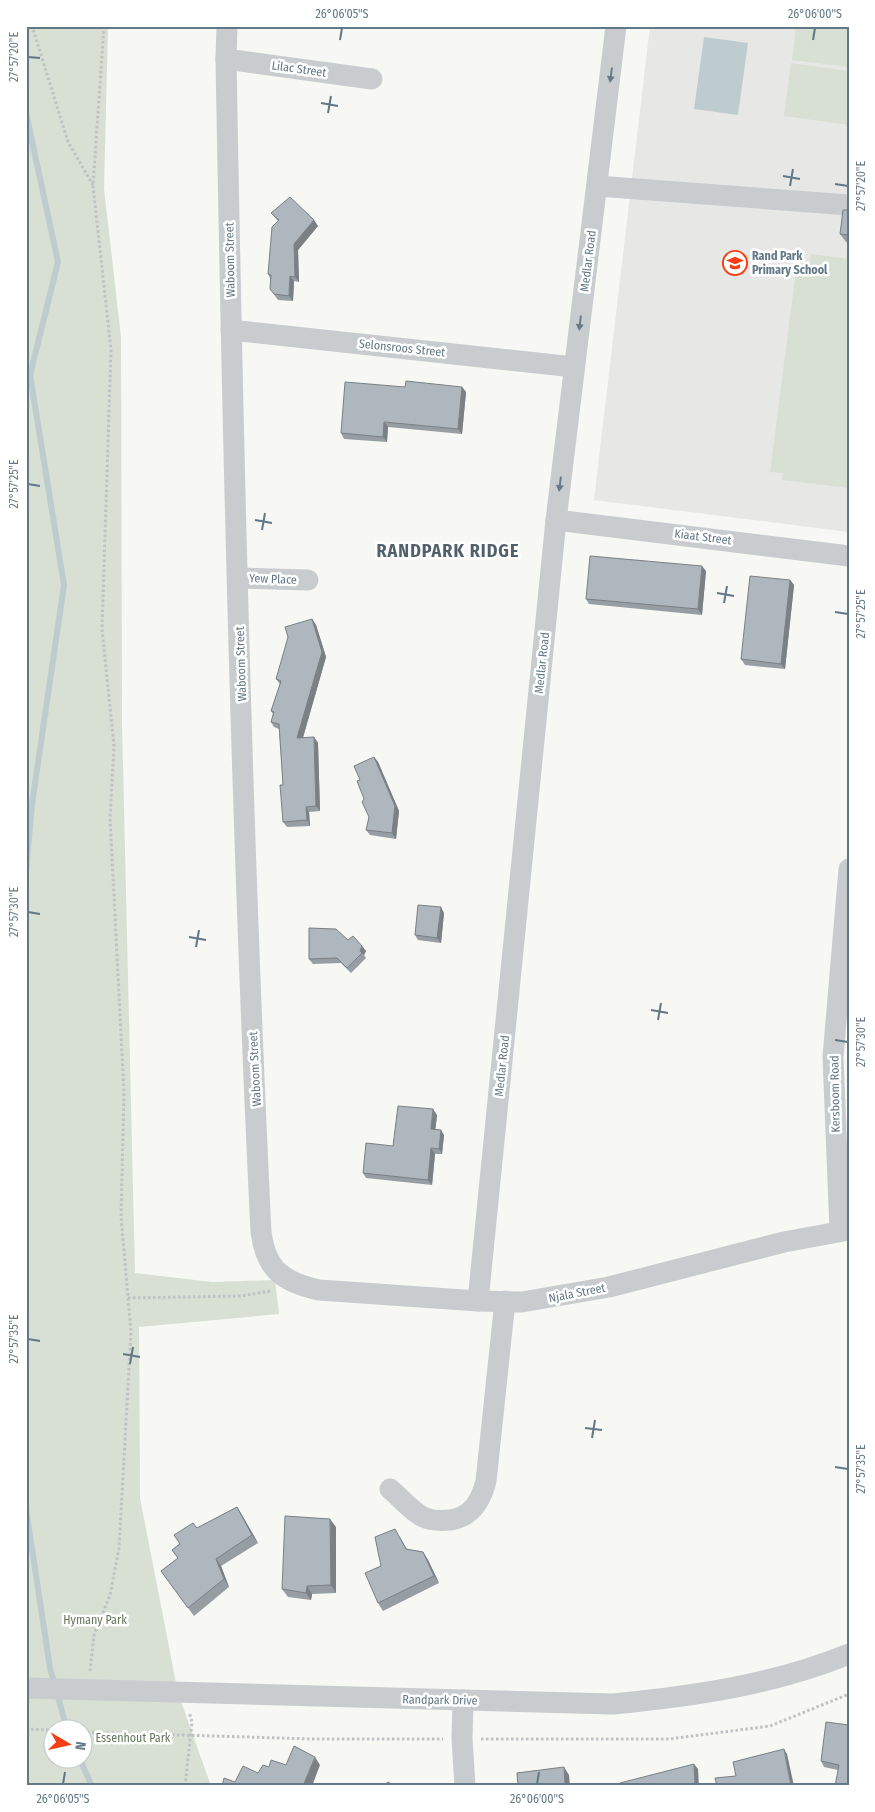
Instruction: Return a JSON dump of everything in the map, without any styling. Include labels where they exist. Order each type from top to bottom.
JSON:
[{"type":"street","name":"Waboom Street","points":[[227,26],[231,330],[248,917],[261,1232],[263,1250],[271,1266],[281,1275],[299,1286]]},
{"type":"street","name":"Medlar Road","points":[[478,1301],[556,520],[616,26]]},
{"type":"street","name":"Lilac Street","points":[[226,59],[372,79]]},
{"type":"street","points":[[597,186],[849,205]]},
{"type":"street","name":"Selonsroos Street","points":[[231,330],[574,367]]},
{"type":"street","name":"Kiaat Street","points":[[556,520],[849,556]]},
{"type":"street","name":"Yew Place","points":[[239,578],[308,580]]},
{"type":"street","name":"Kersboom Road","points":[[844,1230],[833,1056],[849,869]]},
{"type":"street","name":"Njala Street","points":[[299,1286],[340,1292],[478,1301],[553,1298],[609,1287],[784,1242],[844,1230]]},
{"type":"street","points":[[390,1489],[422,1517],[438,1521],[462,1518],[475,1508],[482,1498],[486,1481],[505,1301]]},
{"type":"street","name":"Randpark Drive","points":[[32,1688],[613,1704],[673,1698],[746,1686],[849,1654]]},
{"type":"street","points":[[463,1700],[462,1739],[465,1786]]},
{"type":"path","points":[[30,26],[34,32],[68,142],[94,186]]},
{"type":"path","points":[[78,1690],[94,1635],[110,1595],[119,1548],[132,1332],[121,1216],[124,1092],[110,818],[114,746],[102,629],[112,350],[94,186],[104,26]]},
{"type":"path","points":[[128,1298],[241,1296],[299,1286]]},
{"type":"path","points":[[185,1786],[192,1722],[187,1709]]},
{"type":"path","points":[[26,1728],[42,1729]]},
{"type":"shaded area","name":"Rand Park Primary School","points":[[650,26],[849,26],[849,532],[594,500]]},
{"type":"shaded area","points":[[704,37],[748,43],[738,115],[694,109]]},
{"type":"green space","name":"Hymany Park","points":[[26,26],[108,26],[104,189],[121,337],[122,724],[135,1273],[212,1282],[275,1280],[279,1314],[139,1327],[140,1498],[178,1693],[211,1786],[26,1786]]},
{"type":"green space","points":[[796,26],[849,26],[849,67],[792,60]]},
{"type":"green space","points":[[791,63],[849,71],[849,125],[784,116]]},
{"type":"green space","points":[[811,254],[849,259],[849,488],[782,480],[783,473],[770,472],[797,263],[810,264]]},
{"type":"building","points":[[290,197],[314,220],[294,244],[295,277],[290,276],[289,296],[274,294],[270,289],[271,275],[268,274],[272,227],[279,220],[271,213]]},
{"type":"building","points":[[843,210],[849,210],[849,235],[840,234]]},
{"type":"building","points":[[406,381],[462,387],[458,429],[384,422],[383,437],[341,433],[345,382],[405,387]]},
{"type":"building","points":[[590,556],[702,566],[698,609],[586,599]]},
{"type":"building","points":[[750,576],[790,580],[781,664],[741,659]]},
{"type":"building","points":[[312,619],[322,652],[297,738],[314,737],[316,806],[306,807],[307,820],[283,822],[280,785],[283,785],[279,724],[271,722],[274,712],[271,711],[281,681],[276,679],[288,637],[285,627]]},
{"type":"building","points":[[374,757],[395,806],[392,833],[366,830],[369,817],[362,802],[364,799],[357,781],[360,780],[354,766]]},
{"type":"building","points":[[418,905],[441,907],[437,938],[415,935]]},
{"type":"building","points":[[309,928],[336,929],[348,940],[353,936],[362,946],[360,951],[362,953],[347,968],[337,958],[309,959]]},
{"type":"building","points":[[398,1106],[433,1109],[431,1129],[441,1130],[439,1149],[431,1148],[428,1180],[363,1173],[366,1143],[393,1146]]},
{"type":"building","points":[[237,1507],[252,1535],[216,1559],[224,1579],[188,1608],[161,1571],[178,1558],[172,1550],[180,1544],[174,1535],[193,1523],[197,1528]]},
{"type":"building","points":[[285,1516],[330,1519],[331,1585],[307,1586],[306,1593],[282,1589]]},
{"type":"building","points":[[395,1529],[406,1549],[423,1552],[434,1576],[378,1603],[365,1573],[381,1566],[375,1537]]},
{"type":"building","points":[[826,1722],[849,1725],[849,1786],[835,1786],[839,1765],[821,1761]]},
{"type":"building","points":[[294,1746],[315,1757],[303,1786],[222,1786],[224,1778],[235,1782],[243,1766],[258,1773],[263,1765],[269,1767],[271,1760],[286,1765]]},
{"type":"building","points":[[784,1749],[791,1786],[717,1786],[715,1778],[736,1776],[733,1762]]},
{"type":"building","points":[[694,1764],[695,1786],[620,1786],[620,1783]]},
{"type":"building","points":[[564,1767],[565,1786],[518,1786],[517,1773]]},
{"type":"building","points":[[389,1782],[390,1786],[380,1786]]},
{"type":"waterway","points":[[26,113],[58,262],[30,375],[64,585],[32,804],[26,870]]},
{"type":"waterway","points":[[26,1509],[50,1668],[64,1720]]},
{"type":"waterway","points":[[85,1770],[92,1786]]},
{"type":"place","name":"Rand Park Primary School","points":[[735,263]]},
{"type":"district","name":"RANDPARK RIDGE","points":[[448,551]]},
{"type":"park label","name":"Essenhout Park","points":[[133,1738]]}]
